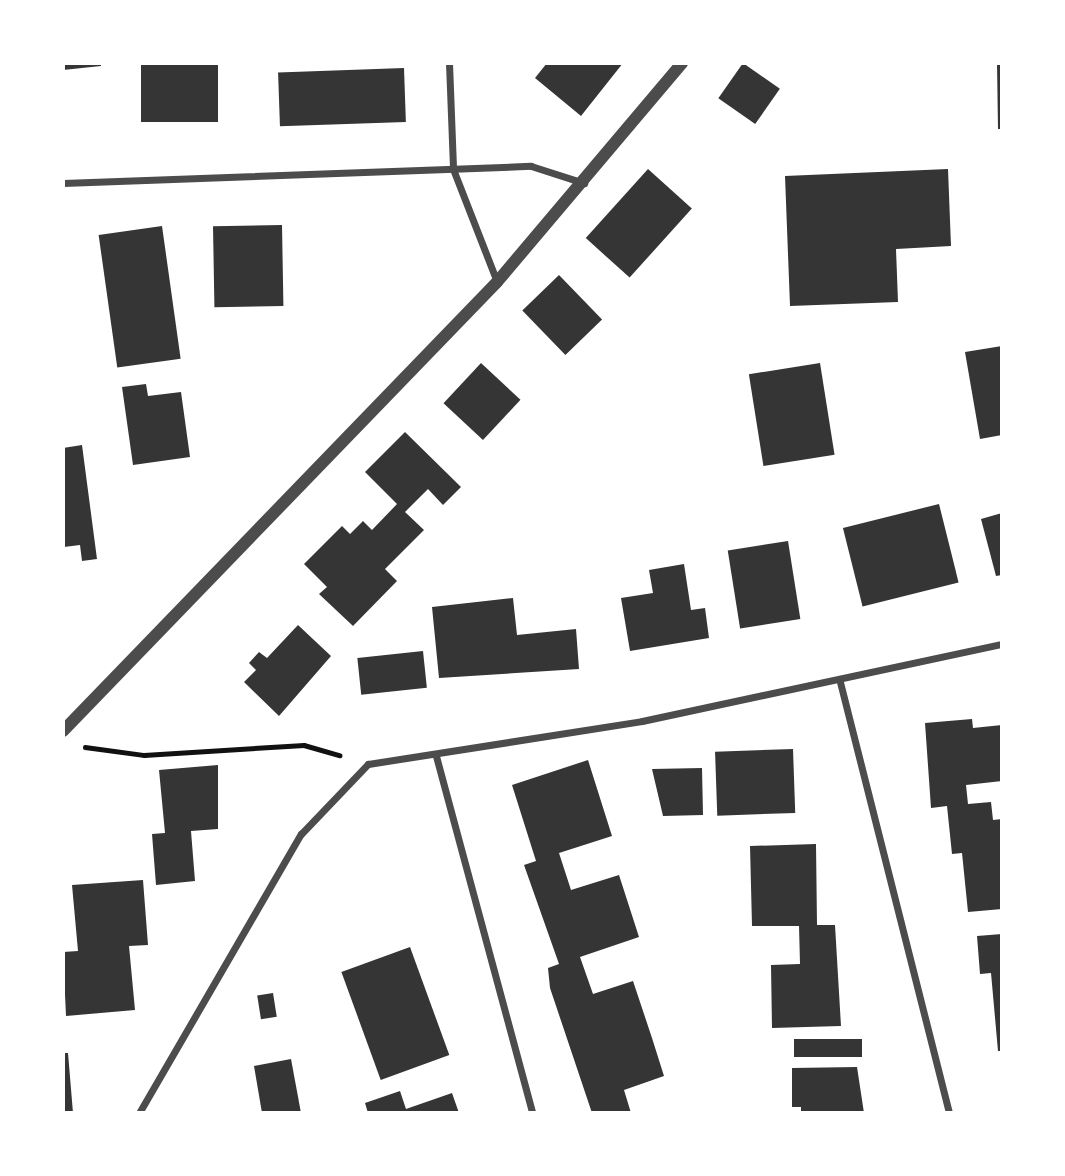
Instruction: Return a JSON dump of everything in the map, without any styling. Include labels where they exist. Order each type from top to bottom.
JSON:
[{"type":"street","points":[[449,63],[453,169],[497,282]]},
{"type":"street","points":[[63,731],[497,282],[584,184],[682,63]]},
{"type":"street","points":[[63,183],[531,166],[584,184]]},
{"type":"street","points":[[139,1113],[301,834],[368,764],[436,756],[840,682],[1002,643]]},
{"type":"street","points":[[840,682],[948,1113]]},
{"type":"street","points":[[436,756],[532,1113]]},
{"type":"path","points":[[76,746],[144,755],[304,745],[368,764]]},
{"type":"building","points":[[63,63],[101,63],[101,66],[63,70]]},
{"type":"building","points":[[141,63],[218,63],[218,122],[141,122]]},
{"type":"building","points":[[547,63],[623,63],[581,116],[535,78]]},
{"type":"building","points":[[743,63],[780,89],[755,124],[718,98]]},
{"type":"building","points":[[997,63],[1002,63],[1002,129],[998,129]]},
{"type":"building","points":[[404,68],[406,122],[280,126],[278,72]]},
{"type":"building","points":[[648,169],[692,208],[630,278],[586,238]]},
{"type":"building","points":[[948,169],[951,246],[896,249],[898,302],[790,306],[785,176]]},
{"type":"building","points":[[282,225],[283,306],[214,307],[213,226]]},
{"type":"building","points":[[162,226],[181,359],[117,368],[99,235]]},
{"type":"building","points":[[559,275],[602,320],[565,355],[522,310]]},
{"type":"building","points":[[1002,346],[1002,435],[980,439],[965,352]]},
{"type":"building","points":[[481,363],[520,400],[483,440],[443,403]]},
{"type":"building","points":[[820,363],[835,455],[763,466],[749,374]]},
{"type":"building","points":[[146,384],[148,396],[181,392],[190,457],[133,465],[122,387]]},
{"type":"building","points":[[405,432],[461,487],[443,505],[428,489],[405,512],[424,530],[385,569],[397,581],[353,626],[319,594],[327,587],[304,564],[342,526],[350,534],[363,521],[372,530],[397,504],[365,472]]},
{"type":"building","points":[[82,445],[97,559],[82,561],[80,545],[64,547],[63,542],[63,448]]},
{"type":"building","points":[[939,504],[959,583],[863,607],[843,528]]},
{"type":"building","points":[[1002,513],[1002,575],[996,576],[981,519]]},
{"type":"building","points":[[788,541],[800,619],[740,629],[728,551]]},
{"type":"building","points":[[684,564],[691,610],[705,608],[709,638],[630,651],[621,598],[653,593],[649,570]]},
{"type":"building","points":[[513,598],[517,635],[576,629],[579,669],[439,678],[432,607]]},
{"type":"building","points":[[298,625],[331,656],[279,716],[244,682],[256,670],[249,663],[259,652],[267,658]]},
{"type":"building","points":[[423,651],[427,688],[361,695],[357,658]]},
{"type":"building","points":[[972,719],[973,728],[1002,725],[1002,781],[966,785],[968,804],[991,802],[993,820],[1002,819],[1002,909],[968,912],[962,853],[952,854],[947,806],[931,808],[925,723]]},
{"type":"building","points":[[793,749],[795,813],[717,816],[715,752]]},
{"type":"building","points":[[588,760],[612,836],[559,853],[571,890],[619,875],[639,937],[580,957],[593,994],[633,981],[652,1038],[664,1076],[624,1090],[631,1113],[592,1113],[550,988],[548,968],[559,964],[524,865],[536,861],[512,785]]},
{"type":"building","points":[[218,765],[218,829],[191,831],[195,881],[156,885],[152,834],[165,833],[159,770]]},
{"type":"building","points":[[702,768],[703,815],[663,816],[652,769]]},
{"type":"building","points":[[816,844],[817,925],[835,925],[841,1026],[772,1028],[771,965],[800,964],[799,926],[752,926],[750,846]]},
{"type":"building","points":[[143,880],[148,945],[129,946],[135,1010],[66,1016],[63,952],[78,951],[72,885]]},
{"type":"building","points":[[1002,934],[1002,1051],[998,1051],[991,973],[980,974],[977,936]]},
{"type":"building","points":[[410,947],[449,1055],[381,1080],[341,972]]},
{"type":"building","points":[[273,993],[277,1017],[261,1019],[257,996]]},
{"type":"building","points":[[794,1039],[862,1039],[862,1057],[794,1057]]},
{"type":"building","points":[[63,1053],[68,1053],[73,1113],[63,1113]]},
{"type":"building","points":[[291,1059],[301,1113],[262,1113],[254,1066]]},
{"type":"building","points":[[857,1067],[864,1113],[801,1113],[801,1107],[792,1107],[792,1068]]},
{"type":"building","points":[[400,1091],[406,1109],[452,1093],[459,1113],[368,1113],[365,1103]]}]
